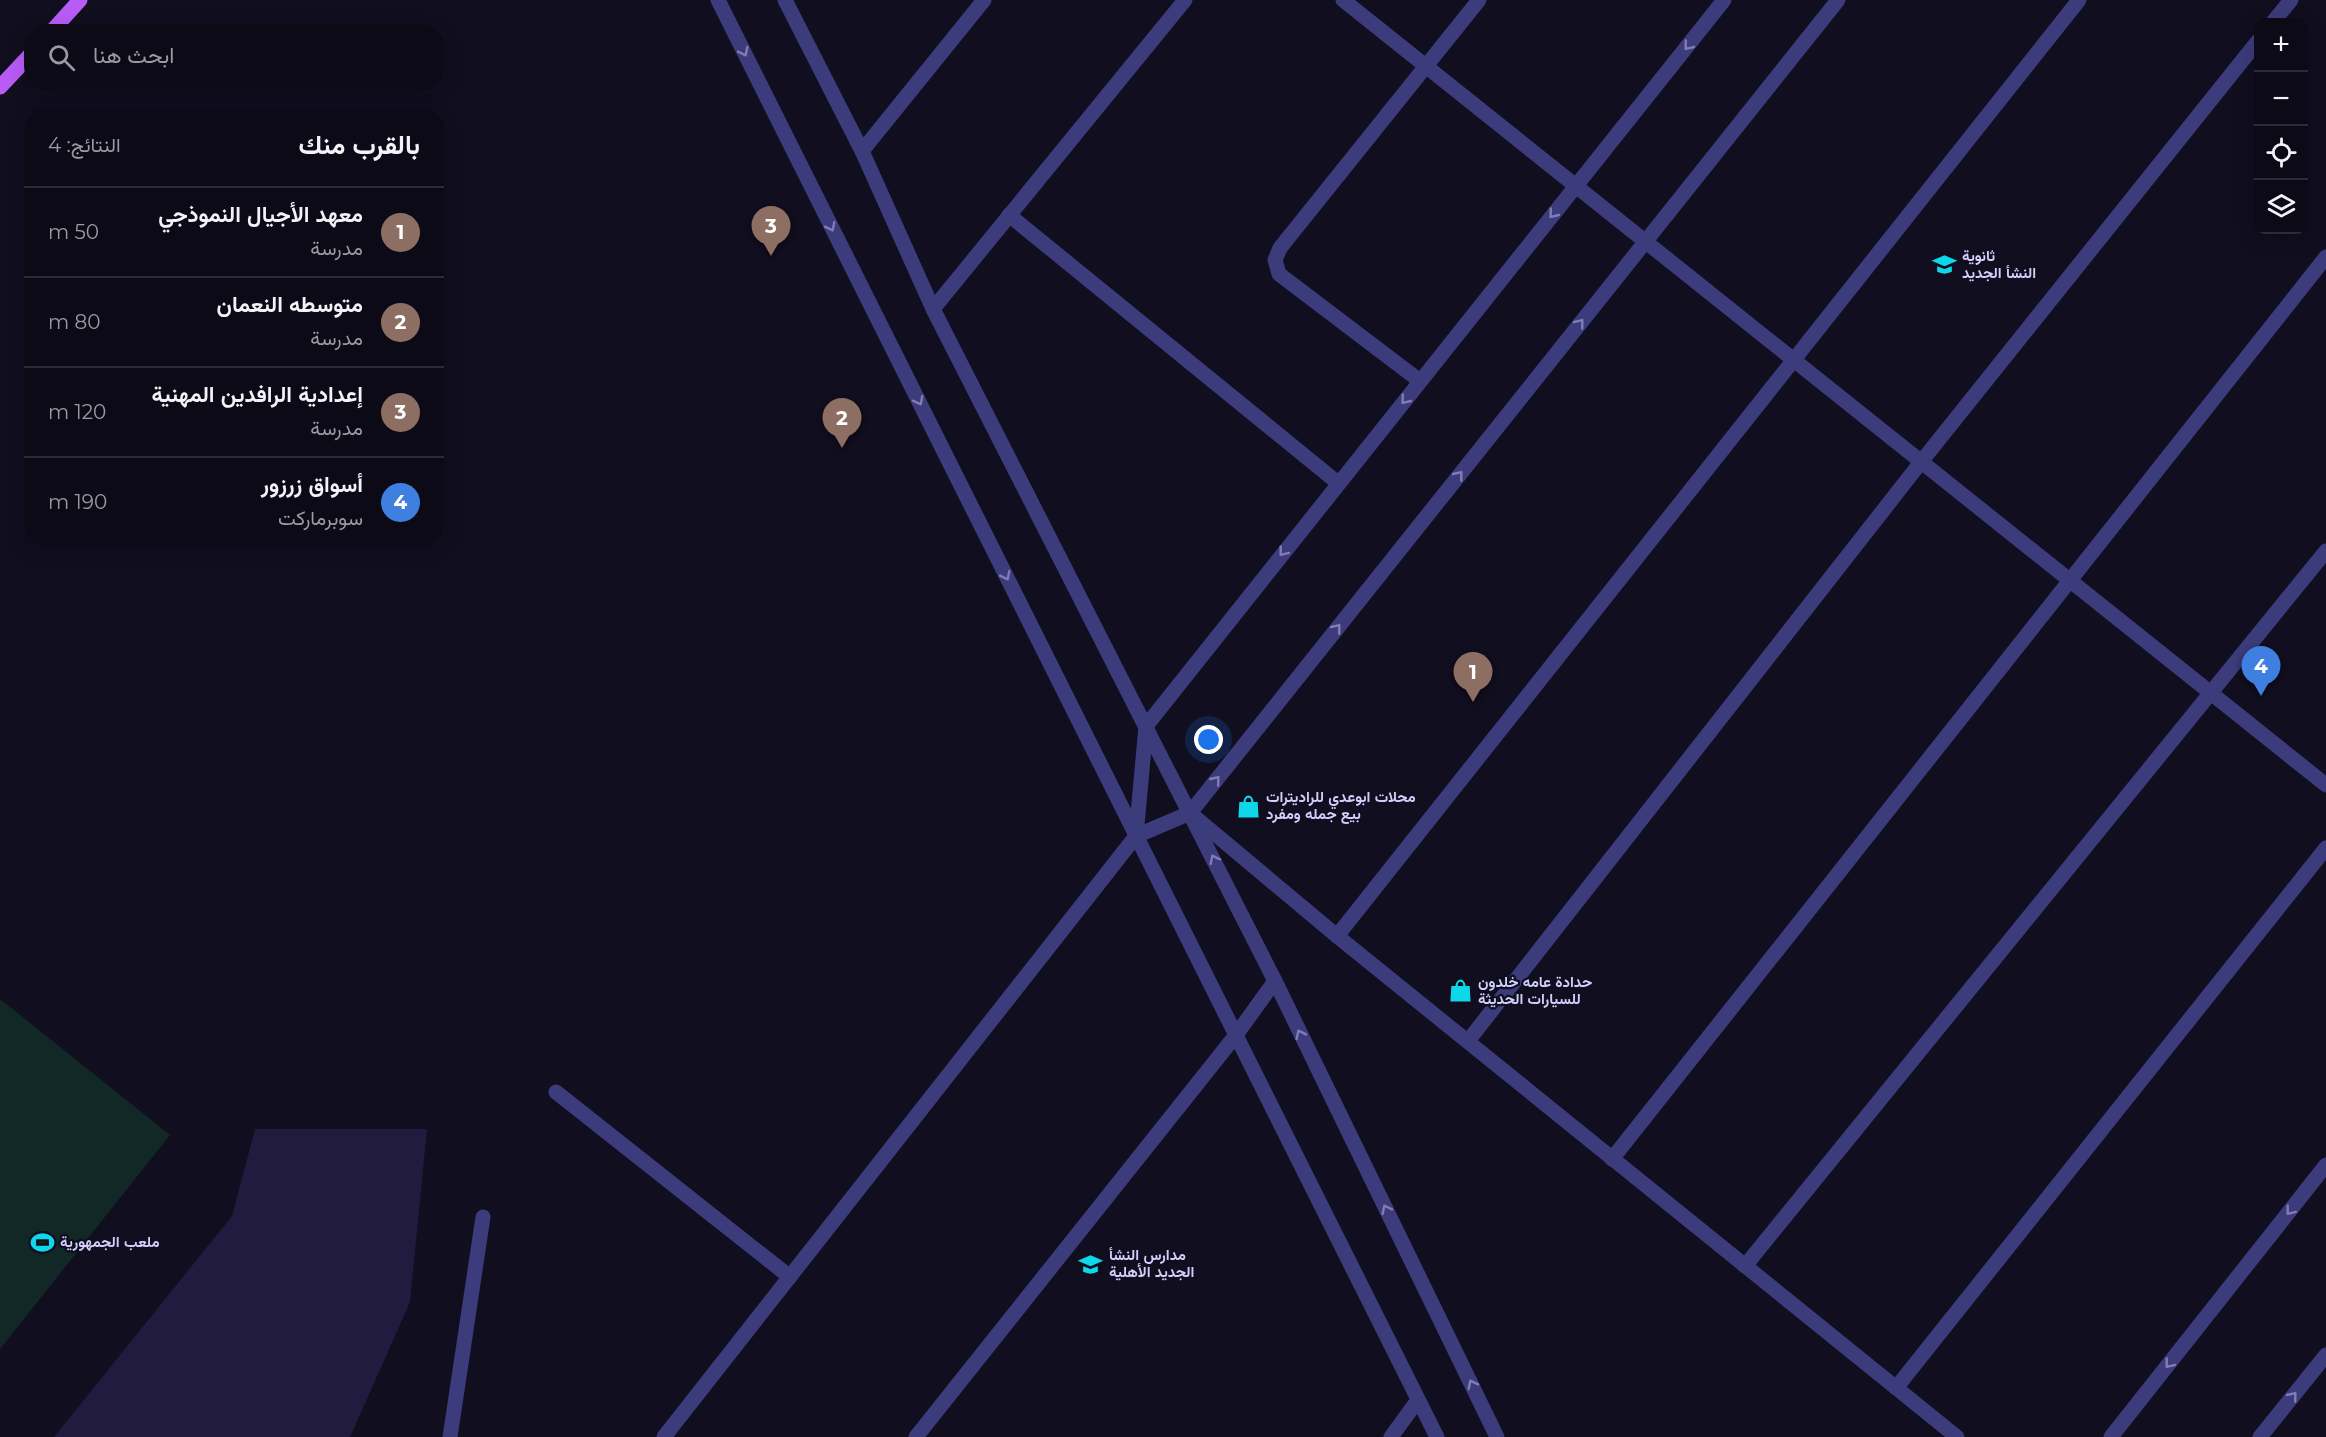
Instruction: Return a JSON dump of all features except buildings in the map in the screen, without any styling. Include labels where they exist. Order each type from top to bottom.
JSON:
[{"type":"main road","points":[[58,24],[80,0]]},
{"type":"main road","points":[[0,87],[24,62]]},
{"type":"street","points":[[718,0],[1437,1437]]},
{"type":"street","points":[[785,0],[862,152],[933,309],[1275,981],[1497,1437]]},
{"type":"street","points":[[862,152],[984,0]]},
{"type":"street","points":[[933,309],[1185,0]]},
{"type":"street","points":[[1343,0],[2326,785]]},
{"type":"street","points":[[1420,381],[1279,274],[1275,260],[1280,248],[1479,0]]},
{"type":"street","points":[[1136,836],[1146,726],[1724,0]]},
{"type":"street","points":[[664,1437],[1136,836],[1190,813],[1838,0]]},
{"type":"street","points":[[1337,936],[2079,0]]},
{"type":"street","points":[[2276,18],[2291,0]]},
{"type":"street","points":[[1468,1041],[1921,462],[2254,47]]},
{"type":"street","points":[[1009,215],[1338,483]]},
{"type":"street","points":[[1612,1159],[2326,257]]},
{"type":"street","points":[[1745,1266],[2326,551]]},
{"type":"street","points":[[1190,813],[1337,936],[1957,1437]]},
{"type":"street","points":[[1896,1388],[2326,848]]},
{"type":"street","points":[[916,1437],[1236,1035],[1275,981]]},
{"type":"street","points":[[556,1092],[790,1277]]},
{"type":"street","points":[[2111,1437],[2326,1165]]},
{"type":"street","points":[[450,1437],[483,1217]]},
{"type":"street","points":[[2260,1437],[2326,1354]]},
{"type":"street","points":[[1390,1437],[1418,1400]]},
{"type":"green space","name":"ملعب الجمهورية","points":[[0,999],[170,1135],[0,1349]]},
{"type":"place","name":"إعدادية الرافدين المهنية","points":[[771,256]]},
{"type":"place","name":"ثانوية النشأ الجديد","points":[[1944,265]]},
{"type":"place","name":"متوسطه النعمان","points":[[842,448]]},
{"type":"place","name":"أسواق زرزور","points":[[2261,696]]},
{"type":"place","name":"معهد الأجيال النموذجي","points":[[1473,702]]},
{"type":"place","name":"محلات ابوعدي للراديترات بيع جمله ومفرد","points":[[1248,806]]},
{"type":"place","name":"حدادة عامه خلدون للسيارات الحديثة","points":[[1460,991]]},
{"type":"place","name":"ملعب الجمهورية","points":[[42,1242]]},
{"type":"place","name":"مدارس النشأ الجديد الأهلية","points":[[1091,1264]]}]
